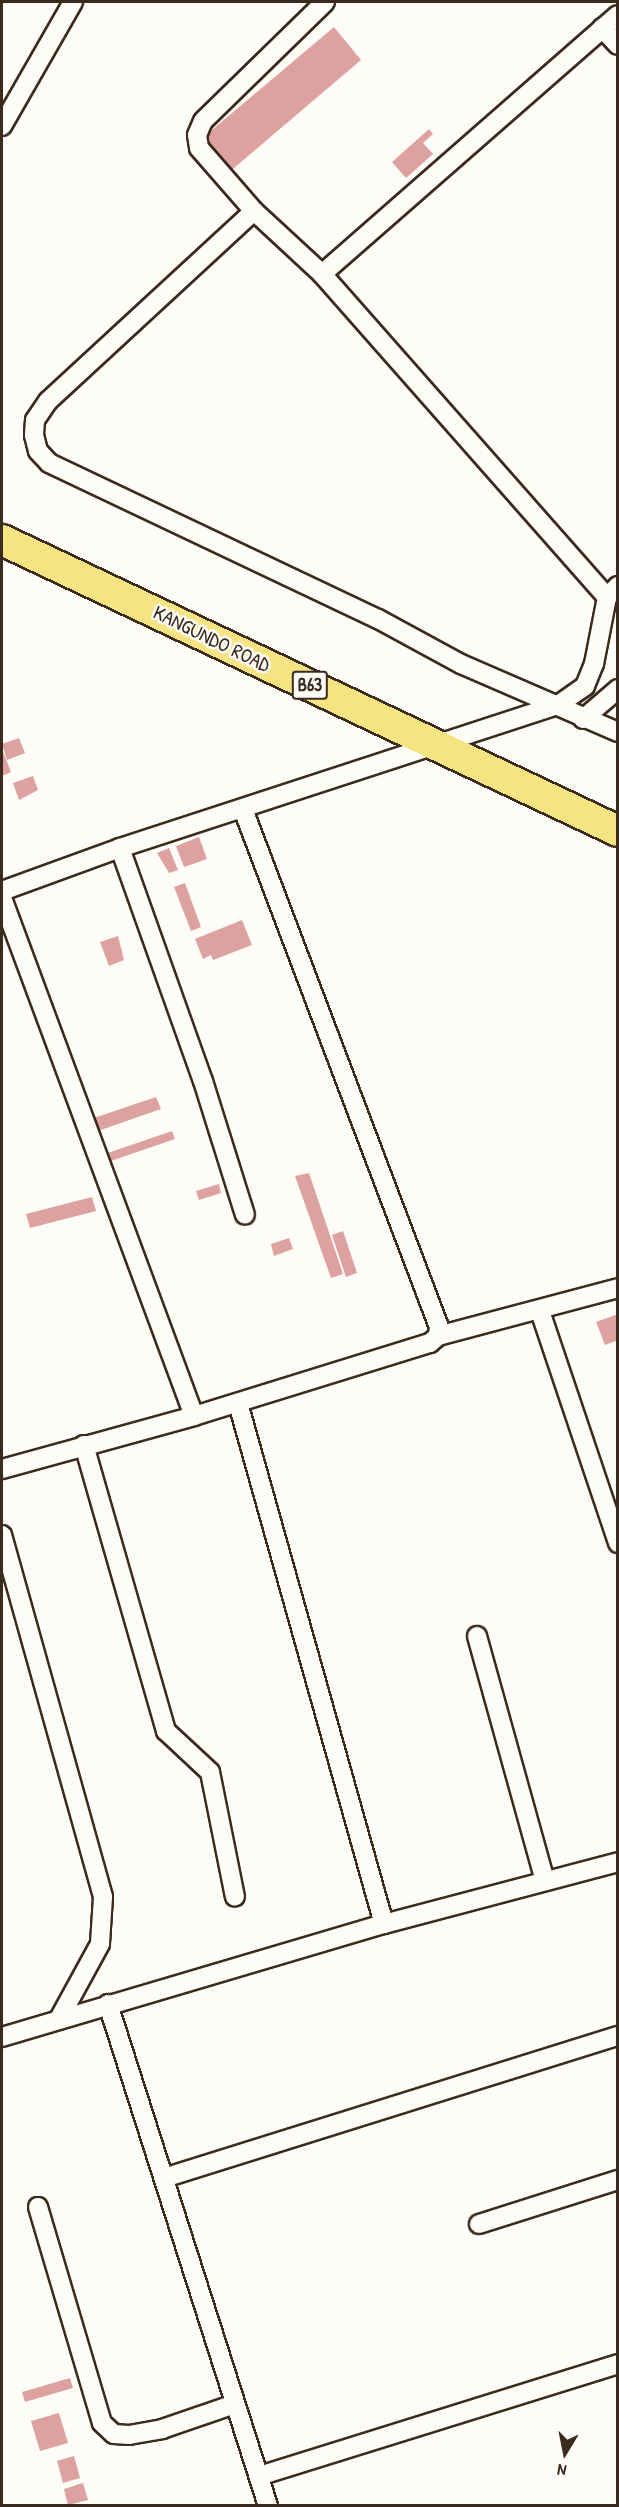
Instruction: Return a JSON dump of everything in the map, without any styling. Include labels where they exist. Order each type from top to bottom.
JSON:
[{"type":"highway","name":"KANGUNDO ROAD","points":[[2,540],[618,831]]},
{"type":"street","points":[[2,126],[73,2]]},
{"type":"street","points":[[2,891],[120,848],[558,705],[585,686],[594,664],[612,592],[322,274],[254,211],[206,157],[197,135],[202,121],[250,71],[325,2]]},
{"type":"street","points":[[322,274],[618,15]]},
{"type":"street","points":[[602,28],[618,45]]},
{"type":"street","points":[[254,211],[48,401],[35,420],[34,435],[38,451],[49,463],[378,619],[460,664],[558,705],[583,719],[618,732]]},
{"type":"street","points":[[583,719],[618,689]]},
{"type":"street","points":[[243,809],[439,1327],[438,1336]]},
{"type":"street","points":[[120,848],[203,1081],[245,1215]]},
{"type":"street","points":[[2,898],[194,1416]]},
{"type":"street","points":[[2,1469],[194,1416],[430,1343],[438,1336],[540,1311],[618,1287]]},
{"type":"street","points":[[540,1311],[618,1543]]},
{"type":"street","points":[[238,1402],[384,1924]]},
{"type":"street","points":[[84,1445],[166,1731],[210,1772],[235,1897]]},
{"type":"street","points":[[2,1535],[104,1897],[100,1944],[59,2019]]},
{"type":"street","points":[[477,1636],[544,1881]]},
{"type":"street","points":[[2,2037],[384,1924],[618,1862]]},
{"type":"street","points":[[108,2004],[268,2505]]},
{"type":"street","points":[[164,2178],[618,2036]]},
{"type":"street","points":[[479,2224],[618,2180]]},
{"type":"street","points":[[38,2207],[102,2423],[114,2434],[129,2435],[162,2429],[235,2404]]},
{"type":"street","points":[[259,2476],[618,2364]]},
{"type":"building","points":[[334,27],[361,60],[228,173],[200,140]]},
{"type":"building","points":[[429,129],[433,134],[423,143],[433,154],[406,178],[392,162]]},
{"type":"building","points":[[19,738],[25,753],[7,760],[2,744]]},
{"type":"building","points":[[2,749],[11,772],[2,776]]},
{"type":"building","points":[[33,776],[38,790],[19,800],[13,783]]},
{"type":"building","points":[[199,837],[207,859],[184,867],[176,846]]},
{"type":"building","points":[[169,848],[178,870],[169,873],[157,853]]},
{"type":"building","points":[[185,883],[201,927],[191,931],[174,887]]},
{"type":"building","points":[[242,920],[252,945],[213,960],[211,955],[203,959],[195,939]]},
{"type":"building","points":[[118,936],[124,960],[109,966],[100,942]]},
{"type":"building","points":[[156,1097],[161,1109],[92,1133],[88,1120]]},
{"type":"building","points":[[172,1131],[175,1139],[105,1163],[102,1155]]},
{"type":"building","points":[[309,1173],[343,1274],[331,1278],[295,1176]]},
{"type":"building","points":[[219,1184],[221,1193],[199,1200],[196,1191]]},
{"type":"building","points":[[92,1197],[96,1211],[30,1228],[26,1214]]},
{"type":"building","points":[[343,1231],[357,1273],[346,1277],[332,1235]]},
{"type":"building","points":[[289,1238],[293,1249],[274,1256],[271,1244]]},
{"type":"building","points":[[618,1314],[618,1340],[605,1345],[596,1322]]},
{"type":"building","points":[[70,2378],[73,2388],[25,2402],[22,2392]]},
{"type":"building","points":[[59,2413],[68,2443],[40,2451],[31,2421]]},
{"type":"building","points":[[74,2456],[80,2478],[63,2483],[57,2461]]},
{"type":"building","points":[[83,2483],[88,2500],[68,2505],[64,2489]]}]
